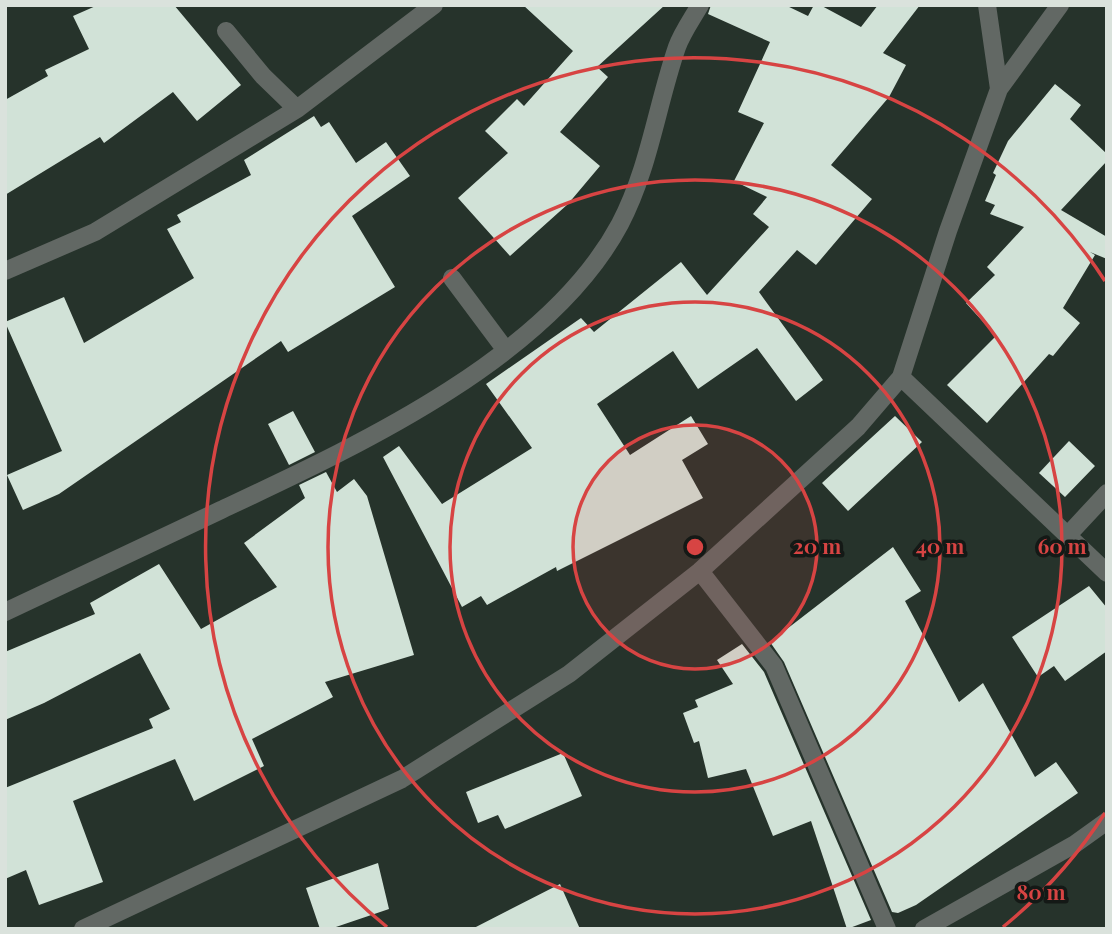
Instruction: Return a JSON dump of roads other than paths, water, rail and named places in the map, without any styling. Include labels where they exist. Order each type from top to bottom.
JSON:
[{"type":"street","points":[[5,271],[95,232],[297,109],[434,5]]},
{"type":"street","points":[[5,612],[373,437],[439,396],[555,309],[588,274],[620,223],[640,174],[678,45],[700,5]]},
{"type":"street","points":[[987,5],[999,89]]},
{"type":"street","points":[[83,929],[402,779],[569,674],[701,571],[858,427],[901,376],[948,231],[999,89],[1060,5]]},
{"type":"street","points":[[226,31],[263,76],[297,109]]},
{"type":"street","points":[[452,278],[505,349]]},
{"type":"street","points":[[901,376],[1107,573]]},
{"type":"street","points":[[1069,534],[1107,493]]},
{"type":"street","points":[[701,571],[774,666],[887,929]]},
{"type":"street","points":[[924,929],[1074,844],[1107,821]]}]
